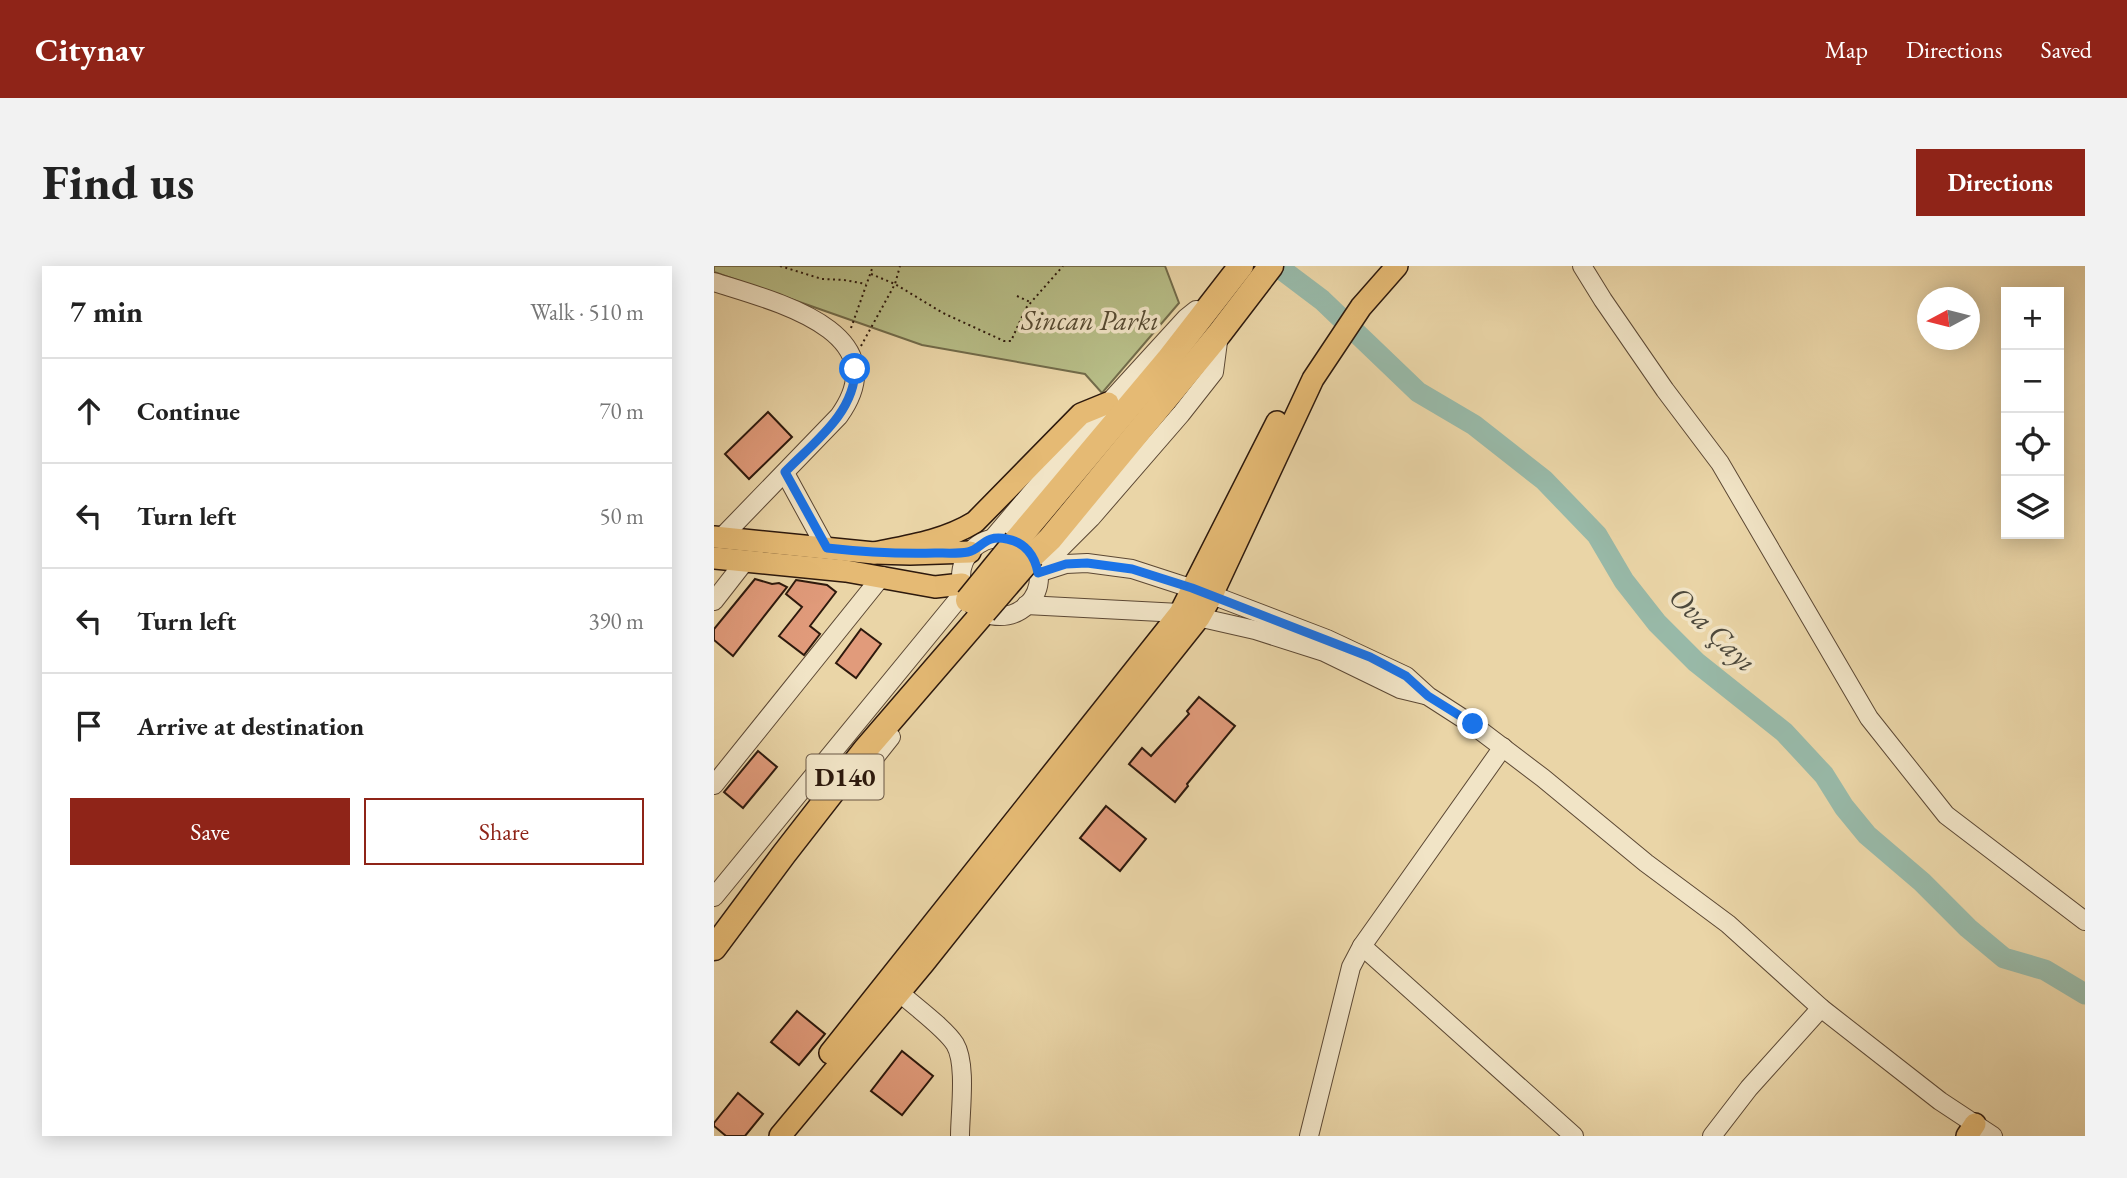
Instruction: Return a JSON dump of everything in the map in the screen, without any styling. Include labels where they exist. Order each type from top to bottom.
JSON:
[{"type":"highway","name":"D140","points":[[714,921],[974,601],[1028,549],[1219,334],[1221,305],[1241,266]]},
{"type":"highway","name":"D140","points":[[1028,549],[1107,433],[1221,305],[1271,266]]},
{"type":"highway","name":"D140","points":[[714,950],[974,601]]},
{"type":"main road","points":[[1202,591],[1312,352],[1348,300],[1379,266]]},
{"type":"main road","points":[[780,1136],[899,992],[1190,615],[1313,379],[1340,336],[1396,266]]},
{"type":"main road","points":[[874,553],[935,540],[968,526],[982,516],[1081,414],[1108,403]]},
{"type":"main road","points":[[716,544],[827,548],[910,555],[970,552]]},
{"type":"main road","points":[[716,544],[746,560],[882,576],[935,587],[974,601]]},
{"type":"main road","points":[[765,1136],[1190,615]]},
{"type":"street","points":[[1582,266],[1665,390],[1720,463],[1869,718],[1946,815],[2085,921]]},
{"type":"street","points":[[714,282],[805,315],[835,332],[849,351],[855,384],[850,400],[839,416],[716,544]]},
{"type":"street","points":[[974,601],[1014,613],[1026,605],[1035,594],[1028,549],[1108,403],[1194,311],[1221,305]]},
{"type":"street","points":[[1028,549],[1091,518],[1214,372],[1219,334]]},
{"type":"street","points":[[785,472],[827,548]]},
{"type":"street","points":[[974,601],[962,567],[970,552],[984,541],[1028,549],[1066,564],[1087,563],[1132,569],[1202,591],[1370,657],[1406,676],[1428,696],[1473,724],[1503,747],[1646,863],[1728,924],[1821,1007],[1984,1133]]},
{"type":"street","points":[[714,600],[746,560]]},
{"type":"street","points":[[714,785],[882,576]]},
{"type":"street","points":[[714,897],[974,601]]},
{"type":"street","points":[[1026,605],[1190,615],[1255,630],[1324,652],[1400,689],[1428,696]]},
{"type":"street","points":[[1309,1136],[1351,967],[1362,946],[1503,747]]},
{"type":"street","points":[[1362,946],[1574,1136]]},
{"type":"street","points":[[899,992],[950,1038],[958,1051],[961,1065],[960,1136]]},
{"type":"street","points":[[1712,1136],[1749,1088],[1821,1007]]},
{"type":"path","points":[[780,266],[822,279],[844,279],[866,284]]},
{"type":"path","points":[[849,351],[873,266]]},
{"type":"path","points":[[849,351],[869,333],[895,284],[900,266]]},
{"type":"path","points":[[871,274],[895,284],[943,313],[1004,341],[1011,341],[1019,320],[1063,266]]},
{"type":"path","points":[[1017,296],[1031,303]]},
{"type":"green space","name":"Sincan Parkı","points":[[714,266],[1165,266],[1179,303],[1102,393],[1085,374],[922,345],[714,272]]},
{"type":"building","points":[[768,412],[792,437],[749,479],[725,454]]},
{"type":"building","points":[[755,579],[787,587],[733,656],[714,640],[714,629]]},
{"type":"building","points":[[796,580],[827,585],[836,592],[810,626],[820,634],[804,655],[779,636],[802,607],[786,594]]},
{"type":"building","points":[[861,629],[881,644],[856,678],[836,663]]},
{"type":"building","points":[[1199,697],[1235,726],[1175,802],[1129,764],[1142,748],[1151,756],[1189,714],[1187,711]]},
{"type":"building","points":[[758,751],[777,767],[743,808],[724,792]]},
{"type":"building","points":[[1106,806],[1146,839],[1120,871],[1080,838]]},
{"type":"building","points":[[797,1011],[825,1034],[799,1065],[771,1042]]},
{"type":"building","points":[[902,1051],[933,1076],[902,1115],[871,1091]]},
{"type":"building","points":[[738,1093],[763,1114],[745,1136],[726,1136],[714,1123]]},
{"type":"waterway","name":"Ova Çayı","points":[[1277,266],[1322,300],[1418,392],[1474,425],[1544,480],[1597,535],[1624,581],[1657,623],[1696,662],[1784,732],[1824,775],[1844,807],[1867,835],[1922,882],[1968,928],[2004,958],[2045,970],[2085,994]]},
{"type":"route","points":[[855,369],[855,384],[850,400],[839,416],[785,472],[827,548],[910,555],[970,552],[984,541],[1006,538],[1019,543],[1029,552],[1038,573],[1066,564],[1087,563],[1132,569],[1212,595],[1370,657],[1406,676],[1428,696],[1473,724]]}]
